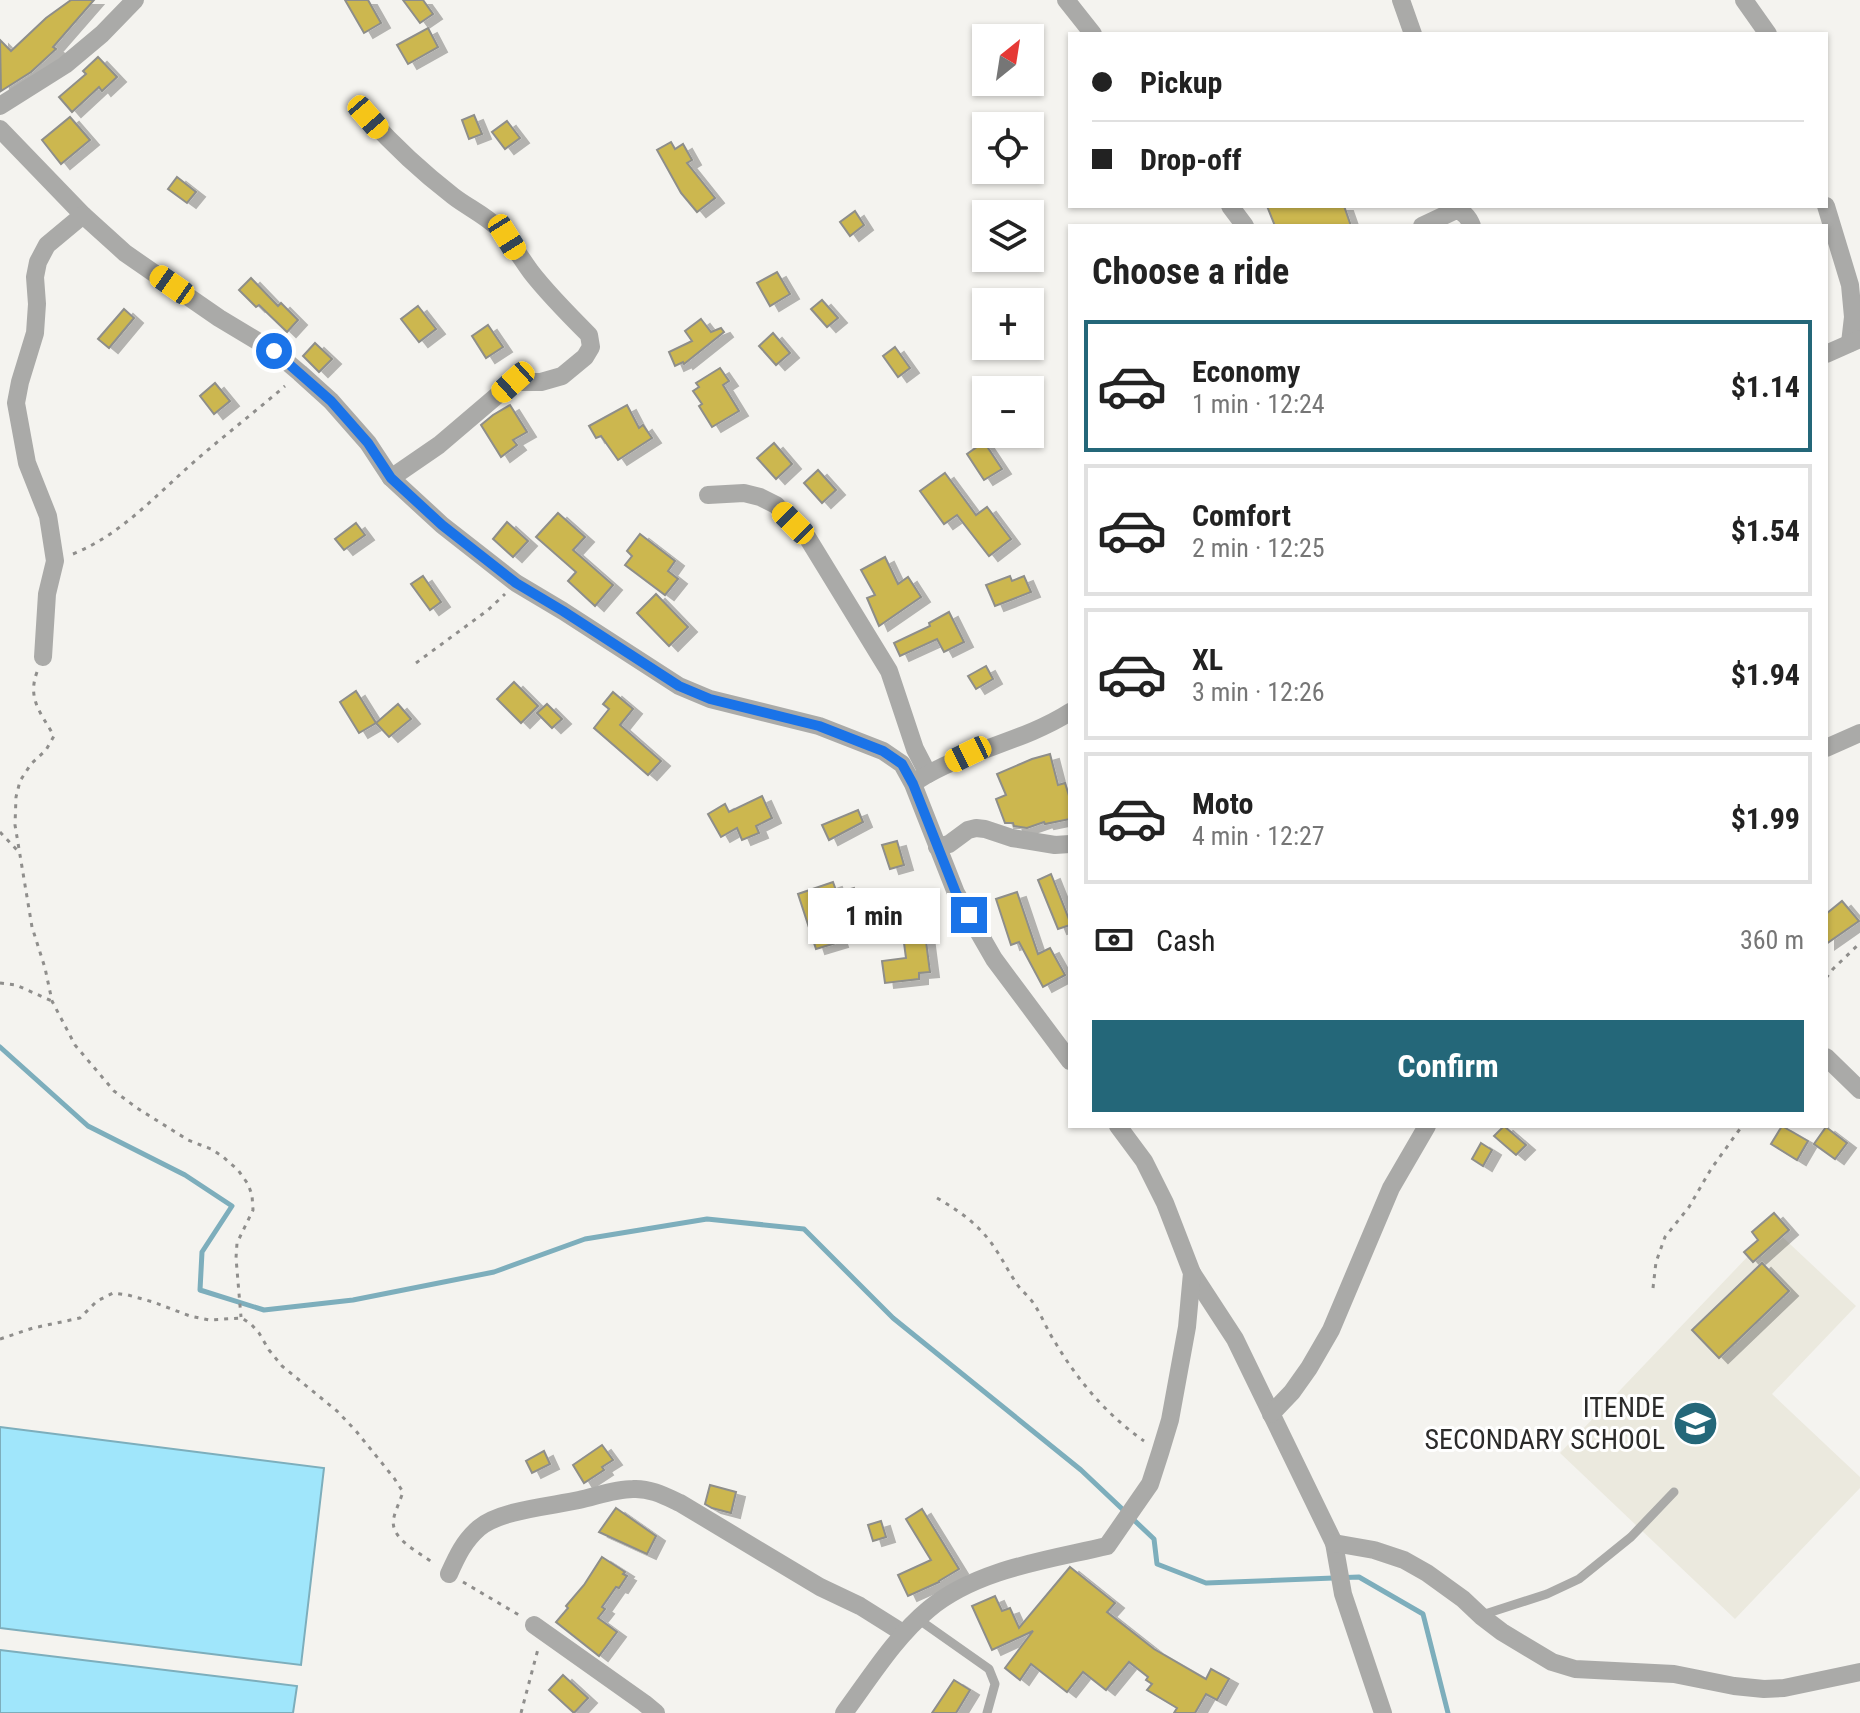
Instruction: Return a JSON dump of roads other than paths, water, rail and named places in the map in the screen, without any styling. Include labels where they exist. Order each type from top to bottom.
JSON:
[{"type":"street","points":[[0,106],[65,65],[102,34],[135,0]]},
{"type":"street","points":[[1066,0],[1091,32]]},
{"type":"street","points":[[1401,0],[1412,32]]},
{"type":"street","points":[[1744,0],[1767,32]]},
{"type":"street","points":[[368,117],[420,170],[495,224],[537,279],[589,335],[591,347],[585,357],[562,376],[541,382],[513,382],[439,445],[391,478]]},
{"type":"street","points":[[0,129],[83,215],[125,253],[219,318],[274,351],[300,373],[331,401],[368,443],[391,478],[442,525],[516,583],[679,686],[710,699],[819,726],[883,751],[920,779]]},
{"type":"street","points":[[1827,208],[1850,285],[1855,341],[1828,353]]},
{"type":"street","points":[[1430,217],[1462,211],[1471,224]]},
{"type":"street","points":[[43,657],[47,594],[55,561],[48,516],[27,463],[16,403],[35,333],[38,262],[47,245],[83,215]]},
{"type":"street","points":[[708,495],[744,493],[760,497],[776,505],[807,537],[889,671],[915,749],[937,847],[956,893],[994,959],[1068,1058]]},
{"type":"street","points":[[920,779],[968,754],[1016,738],[1068,713]]},
{"type":"street","points":[[1828,747],[1860,733]]},
{"type":"street","points":[[937,847],[949,844],[976,828],[1012,838],[1068,844]]},
{"type":"street","points":[[1828,1059],[1860,1090]]},
{"type":"street","points":[[1119,1128],[1144,1161],[1165,1203],[1192,1273],[1235,1339],[1334,1551],[1343,1594],[1383,1713]]},
{"type":"street","points":[[1271,1414],[1292,1392],[1331,1330],[1391,1188],[1426,1128]]},
{"type":"street","points":[[844,1713],[903,1633],[931,1607],[951,1594],[996,1573],[1107,1546],[1150,1484],[1160,1453],[1170,1420],[1187,1327],[1192,1273]]},
{"type":"street","points":[[449,1574],[463,1545],[481,1526],[527,1510],[635,1489],[659,1493],[680,1503],[903,1633]]},
{"type":"street","points":[[1334,1551],[1374,1550],[1404,1560],[1463,1599],[1502,1632],[1552,1662],[1575,1669],[1674,1674],[1764,1689],[1784,1688],[1860,1672]]},
{"type":"street","points":[[534,1625],[656,1713]]},
{"type":"lane","points":[[1481,1616],[1547,1594],[1579,1579],[1631,1537],[1674,1492]]},
{"type":"lane","points":[[918,1619],[989,1669],[995,1684],[987,1713]]},
{"type":"water","points":[[0,1427],[324,1468],[301,1665],[0,1628]]},
{"type":"water","points":[[0,1650],[297,1686],[293,1713],[0,1713]]},
{"type":"waterway","points":[[0,1047],[88,1126],[185,1175],[232,1206],[202,1252],[200,1290],[264,1310],[353,1300],[494,1272],[585,1239],[707,1219],[804,1229],[893,1318],[1081,1470],[1154,1539],[1157,1564],[1206,1583],[1359,1577],[1423,1614],[1448,1713]]},
{"type":"place","name":"ITENDE SECONDARY SCHOOL","points":[[1696,1423]]}]
